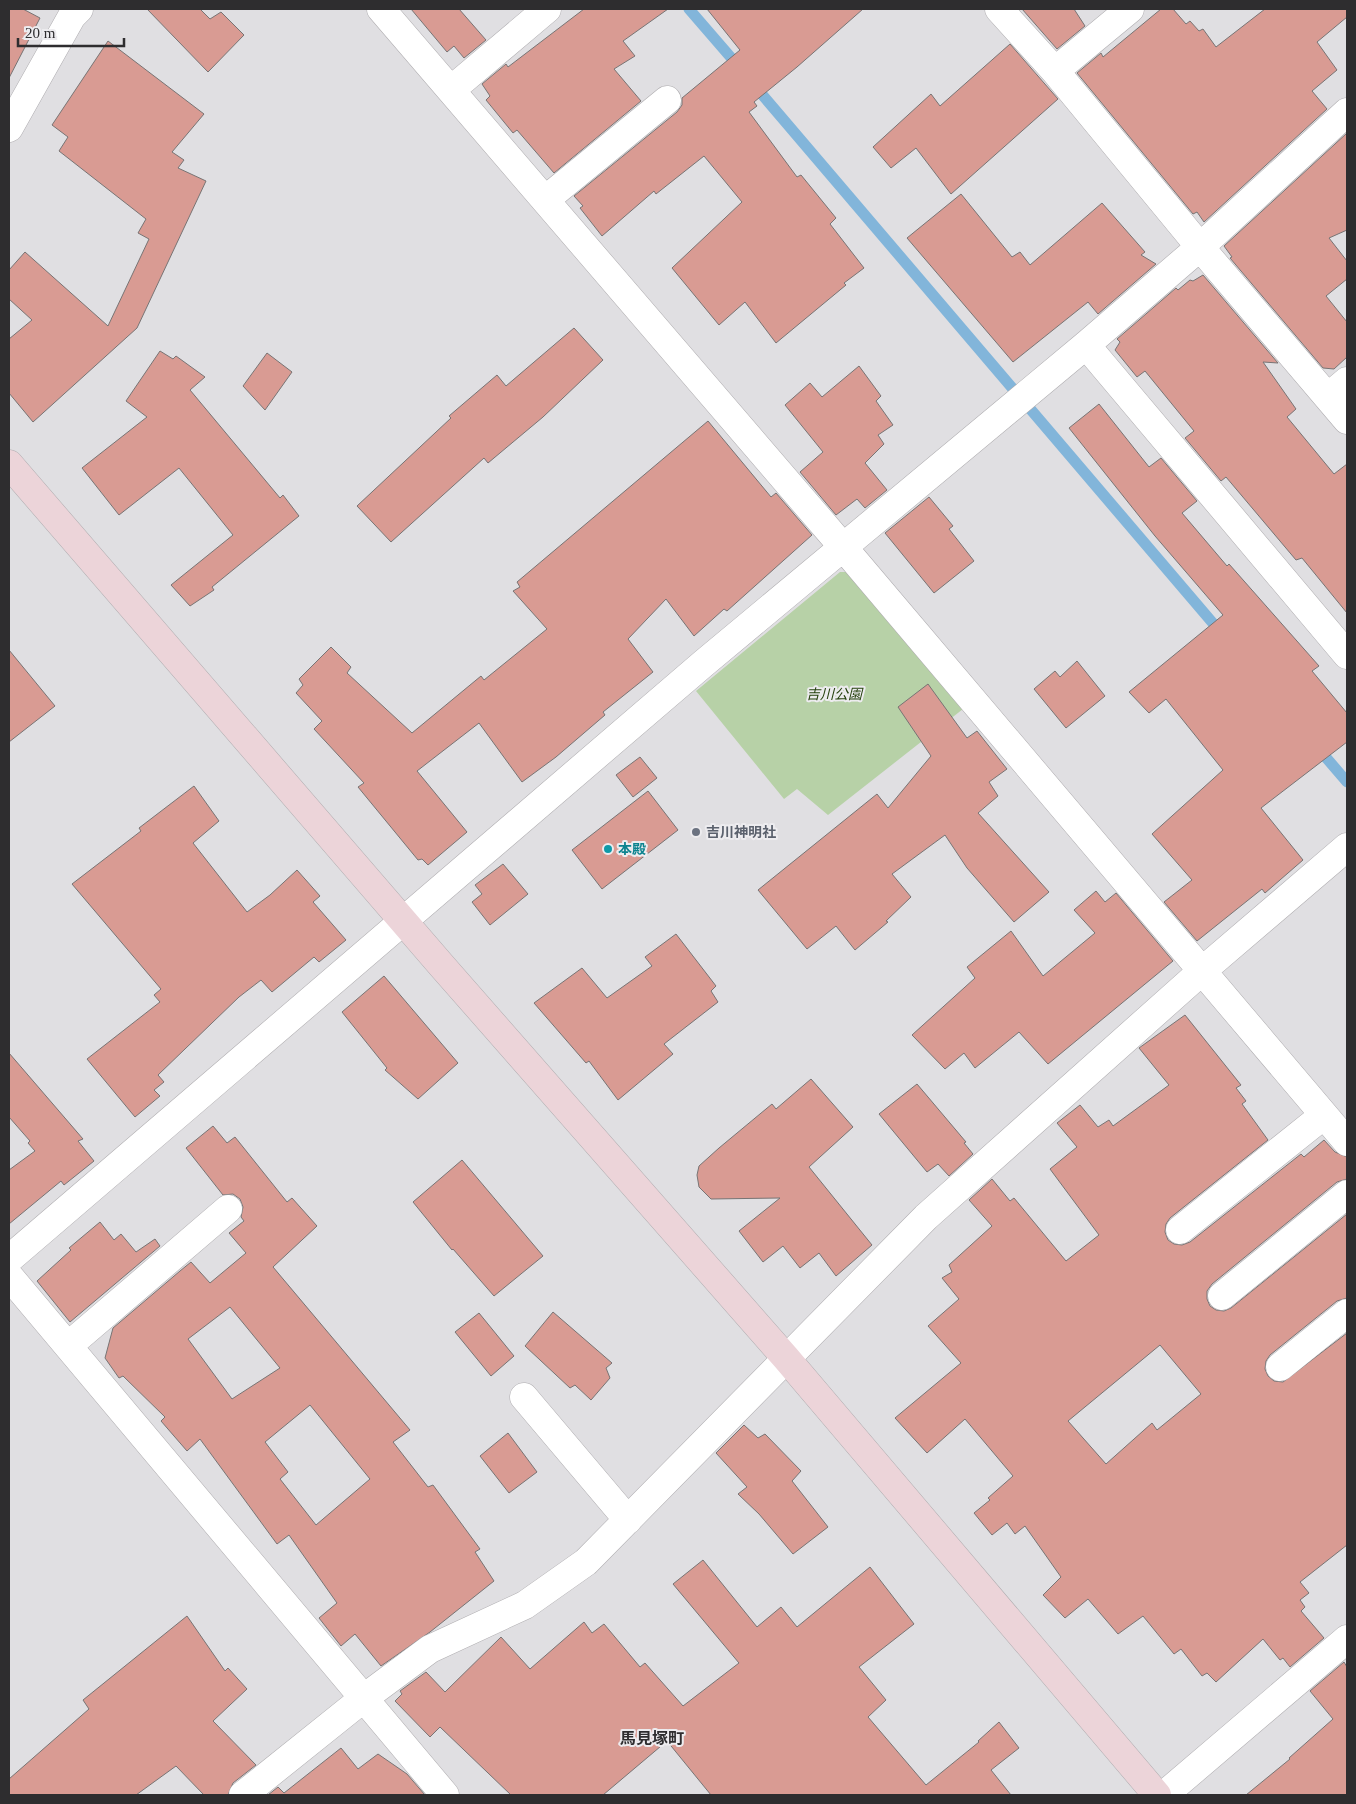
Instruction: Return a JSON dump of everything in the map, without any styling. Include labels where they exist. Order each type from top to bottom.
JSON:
[{"type":"street","points":[[9,128],[72,16],[79,9]]},
{"type":"street","points":[[381,9],[843,547],[1347,1142]]},
{"type":"street","points":[[450,90],[548,9]]},
{"type":"street","points":[[999,9],[1055,71],[1200,247],[1338,389],[1347,420]]},
{"type":"street","points":[[1055,71],[1130,9]]},
{"type":"street","points":[[545,200],[667,100]]},
{"type":"street","points":[[9,1259],[704,663],[1086,345],[1200,247],[1347,112]]},
{"type":"street","points":[[1086,345],[1347,655]]},
{"type":"street","points":[[9,464],[404,922],[786,1358],[1157,1795]]},
{"type":"street","points":[[243,1795],[364,1698],[430,1649],[525,1605],[586,1562],[926,1217],[1202,971],[1347,848]]},
{"type":"street","points":[[1180,1230],[1324,1115]]},
{"type":"street","points":[[1222,1296],[1347,1194]]},
{"type":"street","points":[[68,1346],[228,1209]]},
{"type":"street","points":[[9,1276],[445,1795]]},
{"type":"street","points":[[1280,1367],[1347,1312]]},
{"type":"street","points":[[524,1397],[628,1520]]},
{"type":"street","points":[[1164,1795],[1347,1639]]},
{"type":"green space","name":"吉川公園","points":[[840,572],[852,572],[963,709],[828,815],[797,789],[784,799],[696,691]]},
{"type":"building","points":[[9,9],[23,9],[40,18],[9,78]]},
{"type":"building","points":[[147,9],[200,9],[210,19],[221,12],[244,35],[208,72]]},
{"type":"building","points":[[411,9],[459,9],[486,40],[464,58],[454,46],[447,52]]},
{"type":"building","points":[[584,9],[668,9],[623,41],[635,56],[614,69],[641,101],[554,173],[517,130],[513,133],[486,100],[490,96],[482,84],[506,64],[508,67]]},
{"type":"building","points":[[707,9],[863,9],[754,102],[757,106],[749,112],[797,177],[801,175],[836,218],[830,224],[864,268],[844,283],[846,285],[776,343],[745,302],[719,325],[672,268],[742,202],[704,156],[656,194],[654,191],[602,236],[580,208],[583,206],[574,196],[677,112],[682,105],[682,98],[740,50]]},
{"type":"building","points":[[1022,9],[1074,9],[1085,26],[1057,49]]},
{"type":"building","points":[[1161,9],[1173,9],[1186,24],[1190,21],[1199,31],[1203,29],[1216,47],[1265,9],[1347,9],[1347,17],[1317,42],[1337,70],[1312,91],[1327,109],[1204,222],[1197,212],[1193,214],[1077,73],[1101,53],[1103,57]]},
{"type":"building","points":[[108,41],[204,114],[172,152],[184,160],[178,168],[206,181],[137,328],[33,422],[9,393],[9,339],[32,320],[9,299],[9,270],[25,252],[108,326],[149,239],[138,233],[146,219],[59,151],[68,137],[52,125]]},
{"type":"building","points":[[1010,44],[1058,99],[951,194],[916,148],[891,168],[873,147],[931,94],[940,106]]},
{"type":"building","points":[[1347,133],[1347,230],[1329,238],[1347,261],[1347,279],[1326,296],[1347,322],[1347,357],[1334,369],[1323,368],[1230,258],[1232,257],[1224,246]]},
{"type":"building","points":[[961,194],[1012,257],[1020,252],[1030,265],[1102,203],[1145,252],[1141,255],[1156,264],[1098,314],[1088,302],[1013,362],[907,238]]},
{"type":"building","points":[[1203,275],[1278,363],[1263,362],[1296,409],[1287,417],[1334,474],[1347,464],[1347,613],[1302,558],[1296,560],[1226,477],[1221,481],[1185,438],[1194,431],[1145,371],[1137,377],[1115,350],[1120,342],[1117,339],[1176,288],[1178,290],[1190,280],[1193,281]]},
{"type":"building","points":[[574,328],[603,360],[543,417],[488,463],[484,458],[391,542],[357,506],[451,418],[449,416],[497,375],[506,386]]},
{"type":"building","points":[[160,351],[173,359],[176,356],[205,377],[190,390],[280,498],[283,495],[299,516],[212,587],[214,590],[190,606],[171,585],[233,535],[179,468],[119,515],[82,468],[147,417],[126,401]]},
{"type":"building","points":[[267,353],[292,372],[265,410],[243,386]]},
{"type":"building","points":[[859,366],[881,396],[876,401],[893,425],[878,435],[884,444],[865,463],[887,490],[865,508],[857,499],[836,515],[800,472],[823,452],[785,405],[810,383],[822,397]]},
{"type":"building","points":[[1099,404],[1149,467],[1161,458],[1197,501],[1182,513],[1227,566],[1229,564],[1319,666],[1312,671],[1347,713],[1347,742],[1261,808],[1303,860],[1265,893],[1262,889],[1197,941],[1164,902],[1192,880],[1152,834],[1223,770],[1166,699],[1149,713],[1129,692],[1223,615],[1155,536],[1069,428]]},
{"type":"building","points":[[708,421],[771,497],[776,493],[812,535],[727,611],[724,609],[694,636],[666,599],[628,639],[653,672],[603,712],[605,715],[556,757],[522,782],[479,723],[417,771],[467,832],[428,865],[422,859],[418,860],[358,787],[364,783],[314,729],[322,721],[296,693],[303,685],[299,679],[331,647],[351,667],[347,673],[412,733],[481,676],[484,680],[547,629],[513,591],[520,587],[517,582]]},
{"type":"building","points":[[929,497],[953,526],[949,529],[974,561],[934,593],[885,533]]},
{"type":"building","points":[[9,650],[55,706],[9,742]]},
{"type":"building","points":[[1077,661],[1105,696],[1066,728],[1034,689],[1055,671],[1060,677]]},
{"type":"building","points":[[928,684],[967,738],[977,731],[1007,769],[989,782],[998,796],[978,813],[1049,892],[1014,922],[967,868],[945,835],[892,874],[911,897],[886,921],[888,922],[855,950],[836,926],[807,949],[758,890],[877,794],[888,808],[931,756],[898,707]]},
{"type":"building","points":[[640,757],[657,778],[633,797],[616,775]]},
{"type":"building","points":[[194,786],[219,821],[193,843],[247,912],[270,895],[297,870],[320,896],[313,902],[346,940],[319,962],[314,957],[272,992],[261,980],[239,997],[158,1075],[164,1082],[154,1090],[160,1096],[135,1117],[87,1059],[160,1002],[154,995],[161,989],[72,884],[141,831],[139,828]]},
{"type":"building","name":"本殿","points":[[648,791],[678,830],[602,889],[572,850]]},
{"type":"building","points":[[503,864],[528,894],[490,925],[472,902],[482,894],[475,885]]},
{"type":"building","points":[[1096,891],[1105,902],[1116,893],[1173,961],[1048,1064],[1019,1032],[975,1068],[964,1053],[945,1069],[912,1035],[975,978],[967,967],[1011,931],[1043,976],[1095,933],[1074,910]]},
{"type":"building","points":[[676,934],[716,986],[711,991],[718,1002],[664,1044],[673,1054],[618,1100],[589,1061],[586,1063],[534,1003],[582,968],[607,998],[652,966],[645,957]]},
{"type":"building","points":[[384,976],[458,1063],[418,1099],[385,1070],[387,1068],[342,1012]]},
{"type":"building","points":[[1185,1015],[1241,1085],[1236,1088],[1246,1101],[1242,1104],[1268,1140],[1170,1218],[1166,1224],[1165,1232],[1168,1240],[1174,1244],[1182,1245],[1190,1242],[1301,1154],[1304,1157],[1324,1140],[1335,1152],[1347,1157],[1347,1179],[1337,1182],[1212,1284],[1207,1291],[1207,1299],[1210,1306],[1216,1310],[1224,1311],[1231,1308],[1347,1214],[1347,1298],[1337,1301],[1270,1355],[1266,1361],[1265,1369],[1268,1376],[1274,1381],[1283,1382],[1347,1333],[1347,1545],[1300,1582],[1309,1593],[1300,1600],[1305,1607],[1301,1611],[1324,1638],[1290,1667],[1283,1658],[1280,1660],[1263,1639],[1216,1682],[1207,1673],[1202,1676],[1181,1649],[1174,1654],[1143,1616],[1118,1634],[1088,1599],[1065,1618],[1043,1595],[1061,1577],[1025,1526],[1015,1534],[1007,1523],[992,1535],[974,1513],[990,1500],[988,1498],[1013,1476],[965,1419],[927,1453],[895,1418],[961,1363],[928,1326],[959,1299],[942,1278],[952,1272],[949,1265],[992,1226],[969,1200],[992,1179],[1010,1201],[1014,1198],[1066,1261],[1099,1235],[1050,1169],[1077,1147],[1057,1123],[1080,1105],[1098,1127],[1109,1120],[1113,1126],[1169,1085],[1139,1048]],"holes":[[[1160,1345],[1201,1394],[1157,1430],[1152,1423],[1106,1464],[1068,1421]]]},
{"type":"building","points":[[9,1053],[83,1139],[78,1141],[94,1161],[64,1185],[61,1181],[9,1224],[9,1170],[35,1151],[28,1143],[30,1141],[9,1117]]},
{"type":"building","points":[[811,1079],[853,1127],[809,1167],[872,1245],[836,1276],[819,1253],[800,1268],[783,1246],[763,1262],[739,1231],[780,1198],[711,1199],[699,1187],[697,1175],[699,1166],[719,1148],[772,1104],[776,1109]]},
{"type":"building","points":[[917,1084],[966,1142],[964,1143],[973,1154],[949,1176],[938,1164],[927,1172],[879,1114]]},
{"type":"building","points":[[213,1126],[227,1143],[235,1137],[287,1202],[292,1198],[317,1226],[273,1267],[410,1430],[393,1442],[428,1487],[433,1485],[480,1549],[475,1552],[494,1581],[430,1632],[381,1666],[355,1634],[341,1646],[319,1618],[337,1603],[289,1535],[277,1544],[200,1439],[187,1451],[161,1421],[165,1417],[123,1376],[119,1378],[105,1358],[113,1328],[191,1262],[210,1283],[246,1253],[229,1233],[244,1221],[241,1217],[243,1207],[240,1199],[233,1194],[223,1195],[186,1148]],"holes":[[[230,1307],[280,1368],[232,1399],[188,1339]],[[310,1405],[370,1479],[316,1525],[280,1479],[288,1472],[265,1442]]]},
{"type":"building","points":[[462,1160],[543,1256],[494,1296],[452,1250],[413,1202]]},
{"type":"building","points":[[100,1222],[114,1240],[121,1234],[136,1252],[155,1239],[160,1246],[70,1322],[37,1281],[71,1250],[69,1248]]},
{"type":"building","points":[[553,1312],[612,1363],[606,1368],[610,1378],[591,1400],[575,1385],[570,1388],[525,1346]]},
{"type":"building","points":[[479,1313],[514,1356],[491,1376],[455,1332]]},
{"type":"building","points":[[744,1425],[758,1438],[765,1434],[801,1471],[792,1481],[828,1527],[793,1554],[759,1514],[738,1494],[747,1487],[716,1453]]},
{"type":"building","points":[[508,1433],[537,1472],[509,1493],[480,1456]]},
{"type":"building","points":[[703,1560],[757,1627],[781,1607],[797,1627],[870,1567],[914,1624],[859,1667],[886,1700],[868,1717],[926,1785],[979,1742],[999,1722],[1019,1748],[991,1770],[1011,1795],[711,1795],[667,1741],[603,1795],[511,1795],[440,1727],[430,1737],[395,1701],[402,1694],[400,1691],[426,1672],[445,1692],[501,1637],[530,1669],[584,1622],[592,1633],[604,1624],[640,1667],[645,1663],[683,1706],[739,1663],[673,1584]]},
{"type":"building","points":[[187,1616],[225,1671],[228,1668],[247,1689],[213,1721],[256,1765],[233,1783],[228,1795],[204,1795],[176,1766],[136,1795],[9,1795],[9,1779],[89,1709],[83,1700]]},
{"type":"building","points":[[1344,1662],[1347,1667],[1347,1795],[1246,1795],[1290,1759],[1333,1719],[1310,1691]]},
{"type":"building","points":[[341,1748],[358,1769],[378,1754],[407,1774],[425,1795],[268,1795],[278,1787],[284,1793]]},
{"type":"waterway","points":[[689,9],[740,68]]},
{"type":"waterway","points":[[753,84],[1223,635]]},
{"type":"waterway","points":[[1317,747],[1347,782]]},
{"type":"place","name":"吉川神明社","points":[[696,832]]},
{"type":"place","name":"本殿","points":[[608,849]]},
{"type":"district","name":"馬見塚町","points":[[652,1738]]}]
